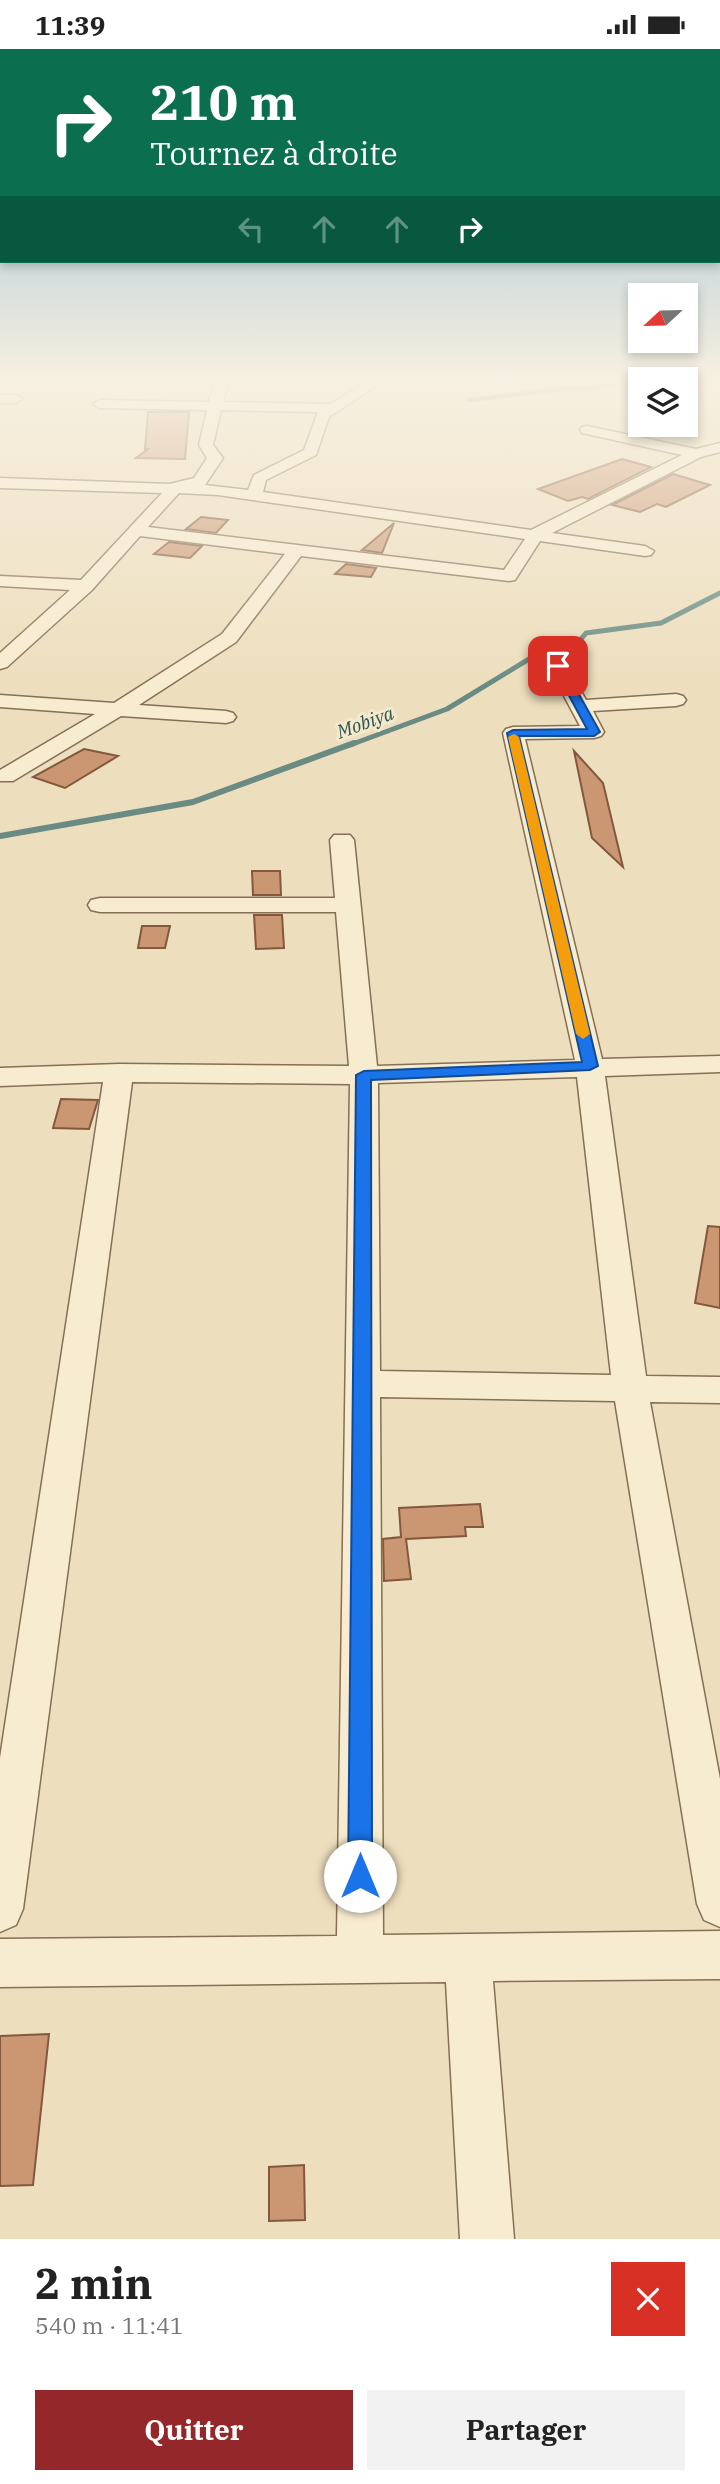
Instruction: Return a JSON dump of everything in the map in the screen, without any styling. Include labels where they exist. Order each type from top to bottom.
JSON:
[{"type":"street","points":[[0,663],[86,586],[177,486],[198,482]]},
{"type":"street","points":[[254,495],[258,482]]},
{"type":"street","points":[[136,531],[509,576],[536,534],[640,482]]},
{"type":"street","points":[[0,484],[177,486],[645,551]]},
{"type":"street","points":[[5,776],[118,709],[229,638],[296,550]]},
{"type":"street","points":[[0,581],[86,586]]},
{"type":"street","points":[[558,666],[594,732],[513,733],[590,1066],[630,1387],[720,1904]]},
{"type":"street","points":[[580,706],[676,700]]},
{"type":"street","points":[[0,701],[226,717]]},
{"type":"street","points":[[342,840],[364,1075],[360,1958]]},
{"type":"street","points":[[100,905],[348,905]]},
{"type":"street","points":[[0,1077],[119,1073],[364,1075],[720,1064]]},
{"type":"street","points":[[0,1909],[119,1073]]},
{"type":"street","points":[[364,1384],[720,1390]]},
{"type":"street","points":[[0,1963],[720,1955]]},
{"type":"street","points":[[468,1958],[487,2239]]},
{"type":"building","points":[[557,482],[621,482],[588,499],[582,497],[568,501],[538,489]]},
{"type":"building","points":[[657,482],[701,482],[710,485],[666,507],[657,504],[640,512],[612,505]]},
{"type":"building","points":[[201,517],[228,520],[216,533],[186,529]]},
{"type":"building","points":[[394,523],[382,553],[362,550]]},
{"type":"building","points":[[169,542],[202,546],[190,558],[154,554]]},
{"type":"building","points":[[346,564],[376,568],[371,577],[335,574]]},
{"type":"building","points":[[84,749],[118,756],[65,788],[33,777]]},
{"type":"building","points":[[574,751],[603,783],[623,867],[592,838]]},
{"type":"building","points":[[252,871],[280,871],[281,895],[253,895]]},
{"type":"building","points":[[254,915],[282,915],[284,948],[256,949]]},
{"type":"building","points":[[142,926],[170,926],[165,948],[138,948]]},
{"type":"building","points":[[61,1099],[98,1100],[89,1129],[53,1128]]},
{"type":"building","points":[[708,1226],[720,1227],[720,1308],[695,1303]]},
{"type":"building","points":[[480,1504],[483,1527],[465,1527],[466,1536],[406,1539],[411,1579],[384,1581],[383,1539],[401,1537],[399,1508]]},
{"type":"building","points":[[49,2034],[33,2185],[0,2186],[0,2036]]},
{"type":"building","points":[[304,2165],[305,2220],[269,2221],[269,2167]]},
{"type":"waterway","name":"Mobiya","points":[[350,745],[447,709],[529,659],[573,649],[586,633],[661,623],[720,593]]},
{"type":"waterway","name":"Mobiya","points":[[0,836],[193,802],[354,743]]},
{"type":"slow traffic","points":[[514,737],[583,1034]]},
{"type":"route","points":[[360,1876],[364,1075],[590,1066],[513,733],[594,732],[558,666]]}]
